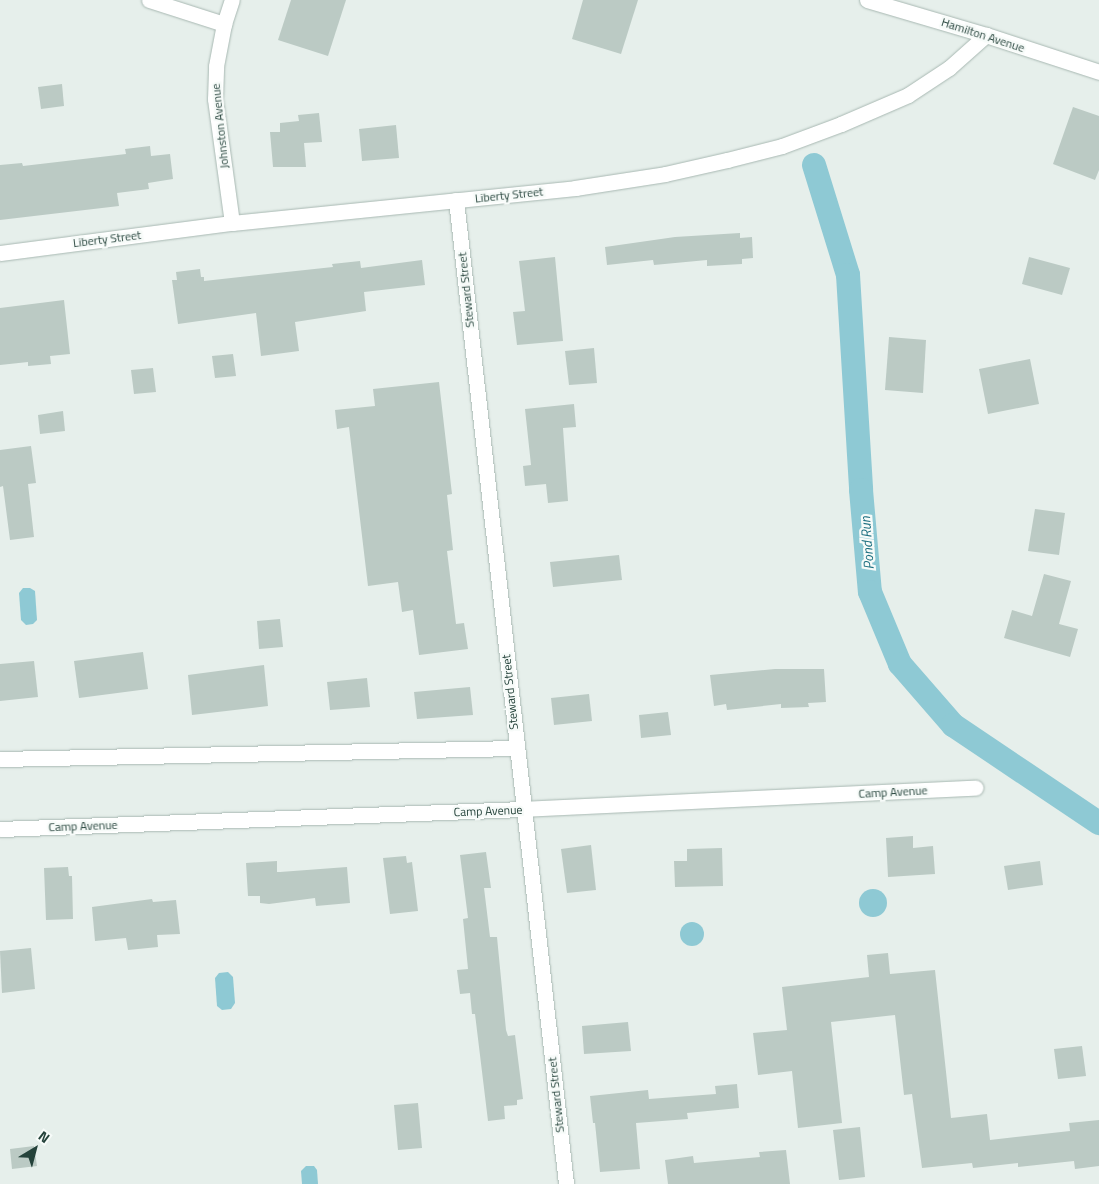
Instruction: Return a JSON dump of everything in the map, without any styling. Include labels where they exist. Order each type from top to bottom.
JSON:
[{"type":"street","points":[[150,0],[224,24]]},
{"type":"street","name":"Johnston Avenue","points":[[232,0],[224,24],[216,66],[215,99],[232,223]]},
{"type":"street","name":"Hamilton Avenue","points":[[867,0],[986,35],[1099,72]]},
{"type":"street","name":"Liberty Street","points":[[0,252],[232,223],[575,188],[665,174],[782,146],[842,124],[908,95],[950,68],[986,35]]},
{"type":"street","name":"Steward Street","points":[[456,200],[566,1184]]},
{"type":"street","points":[[0,759],[516,748]]},
{"type":"street","name":"Camp Avenue","points":[[0,829],[523,809],[976,788]]},
{"type":"water","points":[[23,588],[30,588],[35,591],[37,620],[33,624],[26,625],[21,620],[19,593]]},
{"type":"water","points":[[873,889],[883,893],[887,903],[883,913],[873,917],[863,913],[859,903],[863,893]]},
{"type":"water","points":[[692,922],[701,925],[704,934],[701,943],[692,946],[683,943],[680,934],[683,925]]},
{"type":"water","points":[[228,972],[233,977],[235,1003],[231,1009],[222,1010],[217,1006],[215,978],[219,973]]},
{"type":"water","points":[[306,1166],[314,1166],[317,1170],[318,1184],[302,1184],[301,1171]]},
{"type":"building","points":[[291,0],[346,0],[328,56],[278,40]]},
{"type":"building","points":[[583,0],[638,0],[621,54],[572,39]]},
{"type":"building","points":[[62,84],[64,106],[41,109],[38,87]]},
{"type":"building","points":[[1073,107],[1099,116],[1099,170],[1095,180],[1053,164]]},
{"type":"building","points":[[319,113],[322,142],[304,143],[306,167],[273,167],[270,132],[280,132],[280,123],[299,121],[298,115]]},
{"type":"building","points":[[396,125],[399,158],[362,161],[359,129]]},
{"type":"building","points":[[150,146],[151,156],[170,154],[173,179],[148,183],[149,189],[117,193],[119,206],[0,220],[0,165],[22,163],[23,166],[126,154],[125,149]]},
{"type":"building","points":[[740,233],[740,238],[752,237],[753,258],[742,259],[742,264],[707,266],[707,260],[654,265],[653,260],[607,265],[605,247],[675,237]]},
{"type":"building","points":[[555,257],[563,341],[517,345],[513,312],[525,311],[519,261]]},
{"type":"building","points":[[1029,257],[1070,268],[1062,295],[1022,284]]},
{"type":"building","points":[[422,260],[425,285],[364,292],[366,311],[295,322],[299,351],[261,356],[256,313],[178,324],[172,280],[177,280],[176,272],[200,269],[201,277],[204,277],[204,281],[333,267],[332,264],[360,261],[361,268]]},
{"type":"building","points":[[64,300],[70,354],[50,356],[51,364],[28,366],[28,362],[0,365],[0,308]]},
{"type":"building","points":[[889,337],[926,340],[923,393],[885,390]]},
{"type":"building","points":[[594,348],[597,383],[569,385],[565,351]]},
{"type":"building","points":[[233,354],[236,376],[215,378],[212,356]]},
{"type":"building","points":[[1030,359],[1039,404],[988,414],[979,369]]},
{"type":"building","points":[[153,368],[156,392],[134,394],[131,370]]},
{"type":"building","points":[[439,382],[452,494],[447,495],[453,550],[447,551],[456,624],[464,623],[468,649],[419,655],[413,610],[402,612],[398,582],[368,586],[349,427],[337,429],[335,410],[375,406],[373,389]]},
{"type":"building","points":[[574,404],[576,427],[563,428],[568,501],[548,503],[546,484],[525,486],[523,466],[531,465],[525,409]]},
{"type":"building","points":[[63,411],[65,431],[40,434],[38,415]]},
{"type":"building","points":[[31,446],[36,483],[28,484],[34,537],[10,540],[3,486],[0,487],[0,450]]},
{"type":"building","points":[[1035,509],[1065,513],[1059,555],[1028,551]]},
{"type":"building","points":[[619,555],[622,580],[553,587],[550,562]]},
{"type":"building","points":[[1044,574],[1071,581],[1059,624],[1078,629],[1070,657],[1004,638],[1012,610],[1032,616]]},
{"type":"building","points":[[280,619],[283,647],[259,649],[257,621]]},
{"type":"building","points":[[143,652],[148,689],[79,698],[74,661]]},
{"type":"building","points":[[34,661],[38,697],[0,701],[0,664]]},
{"type":"building","points":[[264,665],[268,706],[192,715],[188,675]]},
{"type":"building","points":[[775,669],[824,669],[826,702],[808,703],[809,707],[781,708],[781,704],[727,710],[726,704],[714,706],[710,675]]},
{"type":"building","points":[[367,678],[370,707],[330,710],[327,682]]},
{"type":"building","points":[[470,687],[473,715],[417,719],[414,692]]},
{"type":"building","points":[[589,694],[592,721],[554,725],[551,698]]},
{"type":"building","points":[[668,712],[671,735],[641,738],[639,715]]},
{"type":"building","points":[[913,836],[913,848],[933,846],[935,874],[888,877],[886,838]]},
{"type":"building","points":[[591,845],[596,890],[567,893],[561,849]]},
{"type":"building","points":[[722,848],[723,886],[675,887],[674,861],[687,861],[687,849]]},
{"type":"building","points":[[486,852],[491,888],[484,888],[490,937],[497,937],[506,1030],[508,1036],[515,1035],[523,1099],[517,1100],[517,1105],[504,1106],[505,1119],[488,1121],[475,1014],[472,1014],[470,993],[460,994],[457,970],[468,969],[463,919],[468,918],[460,855]]},
{"type":"building","points":[[406,856],[407,863],[412,862],[418,911],[390,914],[383,858]]},
{"type":"building","points":[[277,861],[277,872],[347,867],[350,903],[316,906],[315,898],[269,904],[260,903],[260,896],[248,896],[246,863]]},
{"type":"building","points":[[1040,861],[1043,885],[1008,890],[1004,866]]},
{"type":"building","points":[[68,867],[69,876],[72,876],[73,919],[46,920],[44,868]]},
{"type":"building","points":[[152,899],[153,902],[176,900],[180,934],[157,935],[158,947],[128,950],[126,938],[95,941],[92,907]]},
{"type":"building","points":[[31,948],[35,989],[2,993],[0,951]]},
{"type":"building","points":[[888,953],[890,974],[935,970],[951,1118],[987,1114],[990,1140],[1070,1131],[1069,1123],[1099,1120],[1099,1166],[1075,1169],[1074,1161],[1018,1167],[1018,1163],[973,1168],[972,1163],[922,1168],[912,1094],[904,1095],[895,1015],[831,1022],[842,1123],[798,1128],[792,1071],[758,1075],[753,1033],[787,1030],[782,987],[869,977],[867,955]]},
{"type":"building","points":[[628,1022],[631,1051],[584,1054],[582,1026]]},
{"type":"building","points":[[1082,1046],[1086,1076],[1058,1079],[1054,1049]]},
{"type":"building","points":[[737,1084],[739,1108],[687,1113],[688,1119],[636,1123],[640,1169],[600,1172],[590,1096],[648,1090],[649,1099],[716,1094],[715,1086]]},
{"type":"building","points":[[418,1103],[422,1148],[398,1150],[394,1105]]},
{"type":"building","points":[[860,1127],[865,1177],[839,1180],[833,1130]]},
{"type":"building","points":[[34,1146],[37,1166],[12,1169],[10,1149]]},
{"type":"building","points":[[786,1150],[790,1184],[668,1184],[665,1160],[693,1156],[694,1163],[760,1157],[759,1152]]},
{"type":"waterway","name":"Pond Run","points":[[814,165],[848,275],[861,490],[870,592],[900,664],[953,725],[1099,823]]}]
